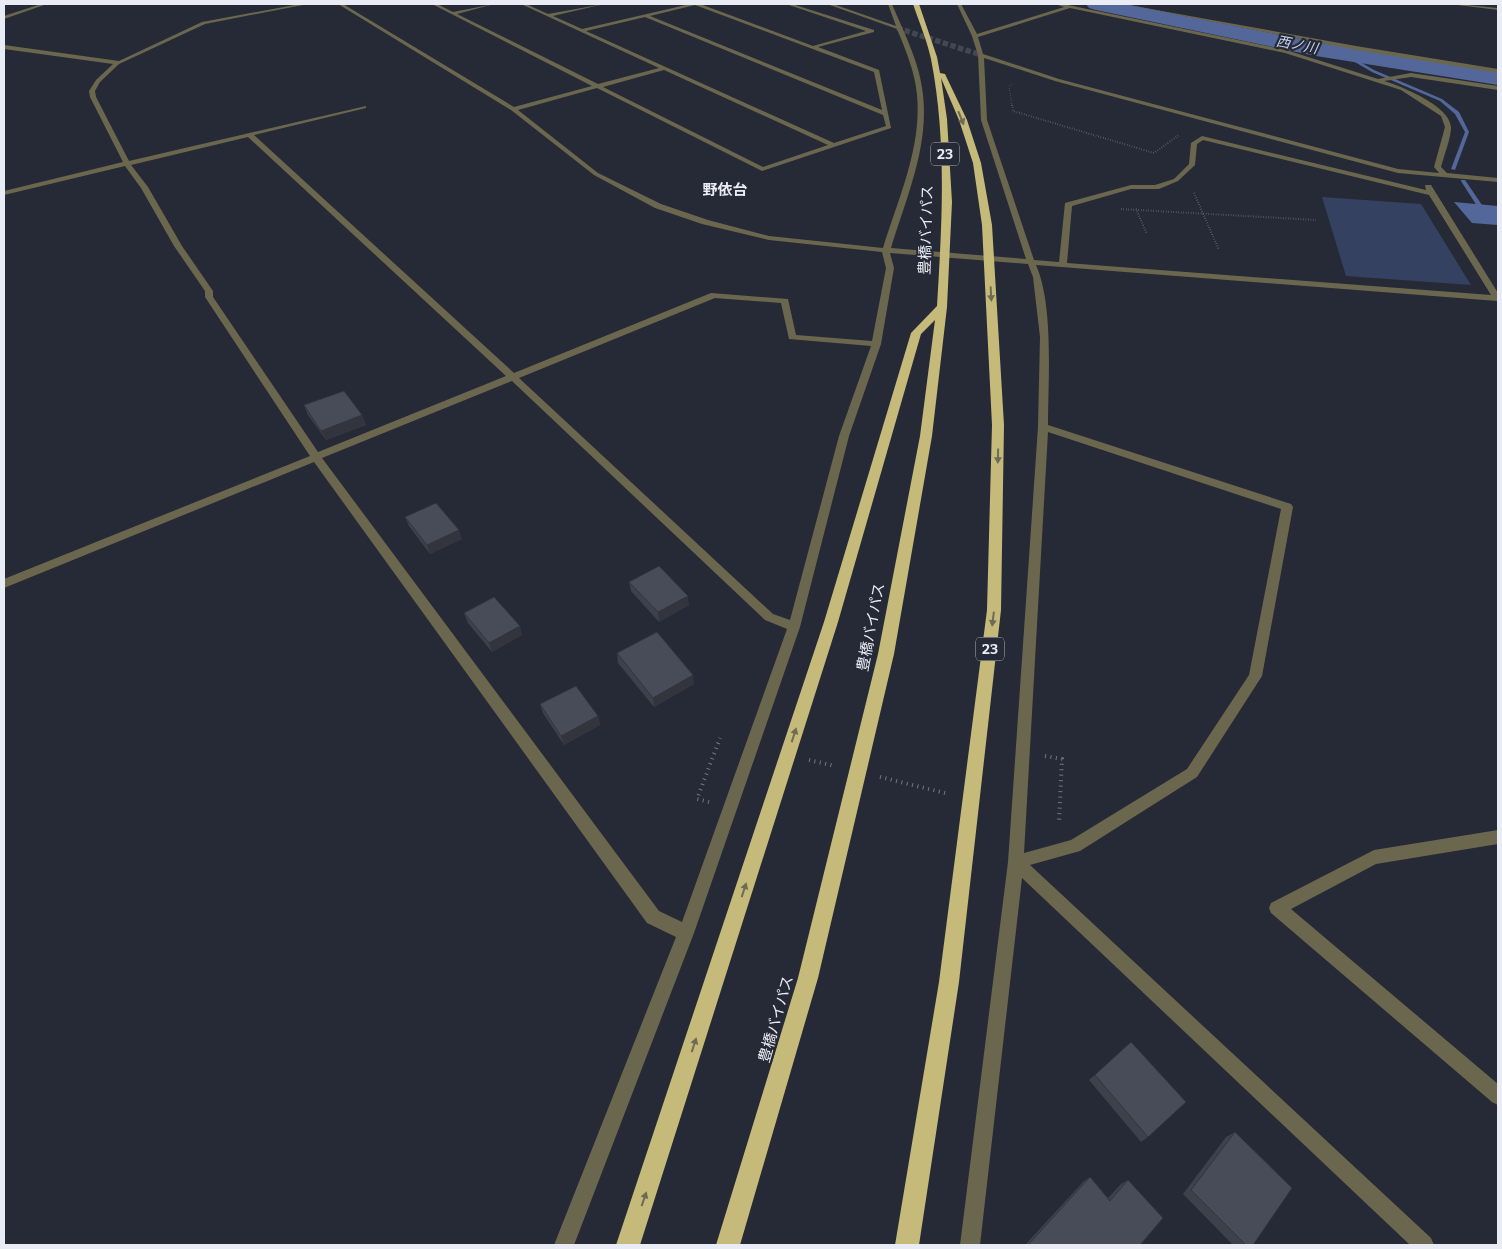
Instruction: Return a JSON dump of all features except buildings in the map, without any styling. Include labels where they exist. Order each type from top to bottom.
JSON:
[{"type":"highway","name":"豊橋バイパス","points":[[728,1245],[808,978],[886,654],[926,436],[942,307],[948,202],[943,120],[934,57],[916,4]]},
{"type":"highway","name":"23","points":[[907,1245],[949,982],[994,600],[998,424],[988,225],[978,163],[962,120],[934,57]]},
{"type":"highway","points":[[628,1245],[828,631],[916,333],[942,307]]},
{"type":"street","points":[[4,18],[44,4]]},
{"type":"street","points":[[306,4],[204,23],[117,63],[98,81],[92,91],[130,169],[144,187],[178,246],[209,291],[209,297],[316,457],[653,917],[686,933]]},
{"type":"street","points":[[340,4],[513,109],[596,174],[658,206],[705,222],[769,238],[911,254],[1498,298]]},
{"type":"street","points":[[434,4],[762,169],[889,127],[877,71],[695,4],[583,30]]},
{"type":"street","points":[[453,13],[492,4]]},
{"type":"street","points":[[523,4],[833,145]]},
{"type":"street","points":[[550,16],[602,4]]},
{"type":"street","points":[[788,4],[872,31],[814,47]]},
{"type":"street","points":[[829,4],[898,28]]},
{"type":"street","points":[[564,1245],[686,933],[794,627],[844,436],[876,344],[890,268],[886,251],[901,194],[917,150],[921,121],[920,94],[914,66],[890,4]]},
{"type":"street","points":[[959,4],[975,36],[981,55],[984,120],[1029,262],[1037,276],[1044,338],[1044,427],[1016,862],[970,1245]]},
{"type":"street","points":[[1057,4],[1286,52],[1380,80],[1425,101],[1444,115],[1448,127],[1437,167],[1444,175]]},
{"type":"street","points":[[1125,4],[1347,46],[1498,71]]},
{"type":"street","points":[[1458,4],[1498,8]]},
{"type":"street","points":[[975,36],[1070,7]]},
{"type":"street","points":[[646,16],[886,114]]},
{"type":"street","points":[[4,47],[117,63]]},
{"type":"street","points":[[981,55],[1057,80],[1398,172],[1498,180]]},
{"type":"street","points":[[513,109],[666,68]]},
{"type":"street","points":[[1380,80],[1402,75],[1420,76],[1498,88]]},
{"type":"street","points":[[4,193],[364,107]]},
{"type":"street","points":[[250,135],[514,378],[768,617],[794,627]]},
{"type":"street","points":[[1063,264],[1068,205],[1131,187],[1156,187],[1176,180],[1192,165],[1194,142],[1202,138],[1432,193]]},
{"type":"street","points":[[1420,174],[1498,298]]},
{"type":"street","points":[[4,584],[714,296],[785,301],[792,337],[876,344]]},
{"type":"street","points":[[1016,862],[1075,846],[1192,774],[1255,676],[1287,507],[1044,427]]},
{"type":"street","points":[[1498,838],[1374,857],[1277,908],[1498,1096]]},
{"type":"street","points":[[1016,862],[1424,1245]]},
{"type":"path","points":[[1017,82],[1009,86],[1013,111],[1154,153],[1202,118]]},
{"type":"path","points":[[1194,193],[1219,250]]},
{"type":"path","points":[[1117,208],[1316,220]]},
{"type":"path","points":[[1136,210],[1147,234]]},
{"type":"path","points":[[716,803],[697,799],[720,738]]},
{"type":"path","points":[[1044,764],[1045,755],[1062,759],[1059,822]]},
{"type":"path","points":[[804,759],[842,768]]},
{"type":"path","points":[[870,775],[956,796]]},
{"type":"shaded area","points":[[1322,197],[1421,204],[1471,285],[1346,276]]},
{"type":"shaded area","points":[[1454,202],[1498,206],[1498,225],[1472,223]]},
{"type":"waterway","name":"西ノ川","points":[[1096,4],[1316,49],[1498,78]]},
{"type":"waterway","points":[[1342,53],[1373,71],[1441,100],[1457,113],[1467,132],[1453,169]]},
{"type":"waterway","points":[[1463,181],[1479,205]]},
{"type":"tunnel","points":[[897,28],[981,55]]},
{"type":"district","name":"野依台","points":[[725,190]]}]
